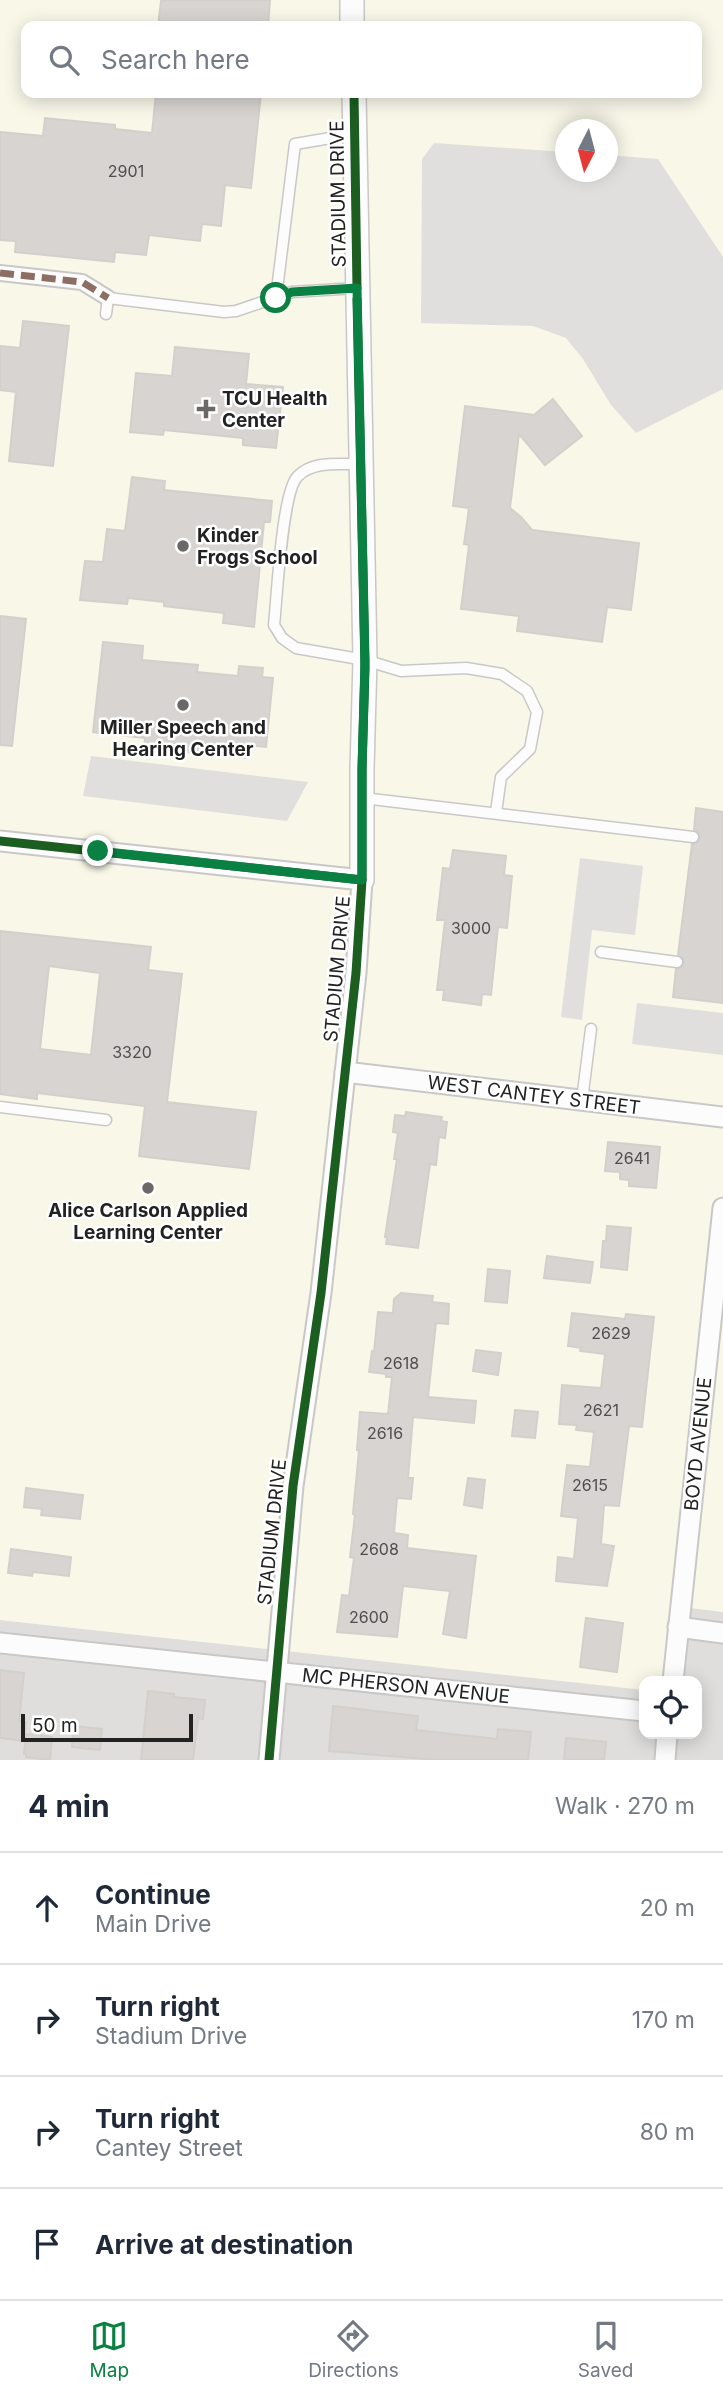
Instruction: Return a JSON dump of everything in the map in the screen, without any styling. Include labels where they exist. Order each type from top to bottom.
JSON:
[{"type":"street","points":[[352,0],[352,21]]},
{"type":"street","name":"STADIUM DRIVE","points":[[269,1760],[293,1486],[321,1293],[356,973],[362,880],[365,660],[354,98]]},
{"type":"street","points":[[0,274],[82,282],[108,298]]},
{"type":"street","points":[[0,841],[362,880]]},
{"type":"street","name":"WEST CANTEY STREET","points":[[345,1072],[723,1117]]},
{"type":"street","name":"BOYD AVENUE","points":[[673,1676],[723,1208]]},
{"type":"street","points":[[678,1627],[723,1633]]},
{"type":"street","name":"MC PHERSON AVENUE","points":[[0,1643],[639,1710]]},
{"type":"street","points":[[665,1760],[667,1739]]},
{"type":"lane","points":[[276,298],[296,144],[354,134]]},
{"type":"lane","points":[[106,314],[108,298],[224,312],[236,311],[292,292],[357,288]]},
{"type":"lane","points":[[361,464],[316,465],[297,476],[288,496],[274,625],[282,638],[296,648],[365,660],[401,671],[466,668],[502,674],[527,691],[537,712],[530,749],[501,777],[496,812]]},
{"type":"lane","points":[[362,798],[693,837]]},
{"type":"lane","points":[[601,952],[677,962]]},
{"type":"lane","points":[[582,1100],[591,1029]]},
{"type":"lane","points":[[0,1107],[106,1120]]},
{"type":"shaded area","points":[[0,0],[723,0],[723,1612],[673,1606],[665,1676],[639,1676],[639,1689],[0,1620]]},
{"type":"shaded area","points":[[434,143],[555,151],[555,182],[618,182],[618,156],[658,159],[723,257],[723,389],[636,433],[611,405],[583,359],[566,338],[533,326],[421,323],[422,159]]},
{"type":"shaded area","points":[[91,756],[308,782],[287,821],[83,796]]},
{"type":"shaded area","points":[[580,858],[643,866],[635,935],[592,930],[582,1020],[561,1017]]},
{"type":"shaded area","points":[[637,1003],[723,1013],[723,1055],[632,1044]]},
{"type":"shaded area","points":[[723,1147],[723,1760],[0,1760],[0,1620],[306,1653]]},
{"type":"building","points":[[270,0],[268,21],[159,21],[161,1]]},
{"type":"building","points":[[156,98],[260,98],[251,188],[225,185],[221,226],[202,224],[200,241],[149,235],[146,255],[115,252],[114,262],[15,252],[16,241],[0,240],[0,132],[43,136],[45,118],[115,125],[115,129],[152,133]]},
{"type":"building","points":[[23,321],[69,326],[53,466],[9,461],[16,392],[0,390],[0,346],[20,348]]},
{"type":"building","name":"TCU Health Center","points":[[175,347],[249,354],[246,384],[283,387],[276,448],[243,445],[243,438],[164,430],[163,435],[130,432],[136,373],[172,376]]},
{"type":"building","points":[[553,399],[582,436],[545,465],[519,434],[510,508],[532,530],[639,543],[631,610],[607,607],[602,642],[517,631],[519,616],[461,609],[469,545],[464,544],[469,508],[453,506],[465,406],[534,415]]},
{"type":"building","name":"Kinder Frogs School","points":[[132,477],[165,481],[164,490],[272,501],[270,522],[264,522],[254,627],[223,623],[224,613],[164,606],[164,602],[128,598],[127,604],[80,600],[85,561],[103,562],[107,529],[125,531]]},
{"type":"building","points":[[0,616],[26,619],[12,746],[0,745]]},
{"type":"building","name":"Miller Speech and Hearing Center","points":[[103,642],[143,646],[142,660],[198,665],[197,672],[238,676],[239,666],[263,668],[262,677],[273,678],[266,747],[248,745],[247,758],[144,748],[145,738],[93,732]]},
{"type":"building","points":[[696,808],[723,812],[723,1003],[673,997],[676,969],[682,967],[684,962],[678,955],[692,844],[698,842],[700,837],[694,830]]},
{"type":"building","points":[[453,850],[506,856],[504,875],[512,876],[507,928],[498,927],[491,995],[482,994],[481,1005],[443,1000],[444,990],[437,990],[445,920],[437,920],[443,868],[450,869]]},
{"type":"building","points":[[0,931],[151,947],[148,970],[182,974],[167,1102],[256,1112],[249,1169],[139,1156],[145,1106],[37,1093],[37,1099],[0,1094]],"holes":[[[49,966],[100,973],[91,1055],[40,1049]]]},
{"type":"building","points":[[406,1112],[442,1117],[441,1121],[447,1122],[445,1138],[439,1137],[436,1165],[430,1164],[418,1248],[386,1244],[385,1237],[397,1159],[394,1159],[398,1133],[393,1132],[395,1115],[405,1116]]},
{"type":"building","points":[[608,1142],[660,1147],[656,1188],[629,1186],[629,1180],[620,1179],[620,1172],[605,1171]]},
{"type":"building","points":[[607,1226],[631,1228],[627,1270],[601,1267]]},
{"type":"building","points":[[547,1256],[593,1262],[590,1283],[544,1278]]},
{"type":"building","points":[[488,1269],[510,1271],[507,1303],[485,1301]]},
{"type":"building","points":[[401,1293],[433,1296],[432,1302],[449,1304],[448,1324],[436,1323],[428,1397],[476,1401],[474,1423],[413,1417],[408,1478],[413,1478],[411,1499],[397,1498],[394,1533],[408,1535],[407,1548],[476,1556],[466,1638],[443,1634],[450,1591],[403,1586],[397,1637],[337,1632],[342,1595],[349,1596],[354,1558],[350,1557],[360,1412],[388,1414],[392,1377],[369,1372],[378,1312],[393,1313],[394,1299]]},
{"type":"building","points":[[572,1313],[625,1319],[626,1314],[654,1317],[642,1427],[629,1426],[619,1506],[604,1505],[601,1544],[614,1546],[607,1586],[556,1581],[558,1557],[574,1559],[578,1518],[561,1516],[567,1465],[590,1467],[594,1432],[576,1430],[577,1425],[559,1424],[562,1385],[601,1388],[605,1354],[580,1351],[581,1348],[568,1346]]},
{"type":"building","points":[[476,1350],[501,1353],[498,1375],[473,1371]]},
{"type":"building","points":[[515,1410],[538,1412],[535,1438],[512,1436]]},
{"type":"building","points":[[468,1478],[485,1480],[482,1508],[464,1505]]},
{"type":"building","points":[[26,1488],[83,1495],[80,1519],[41,1515],[42,1509],[24,1507]]},
{"type":"building","points":[[11,1549],[71,1557],[69,1576],[33,1572],[32,1576],[8,1573]]},
{"type":"building","points":[[586,1618],[623,1623],[617,1672],[580,1667]]},
{"type":"building","points":[[0,1670],[24,1673],[19,1721],[26,1722],[24,1741],[0,1738]]},
{"type":"building","points":[[148,1691],[205,1700],[203,1719],[198,1718],[193,1760],[141,1760]]},
{"type":"building","points":[[333,1706],[418,1716],[416,1730],[497,1739],[498,1729],[531,1732],[528,1760],[438,1760],[329,1751]]},
{"type":"building","points":[[74,1726],[102,1729],[100,1750],[72,1747]]},
{"type":"building","points":[[26,1734],[52,1737],[50,1760],[26,1757]]},
{"type":"building","points":[[566,1738],[606,1742],[604,1760],[564,1760]]},
{"type":"marked path","points":[[0,273],[82,282],[108,298]]},
{"type":"cycle path","points":[[354,98],[357,288]]},
{"type":"cycle path","points":[[269,1760],[293,1486],[321,1293],[356,973],[362,880],[365,669],[357,299]]},
{"type":"cycle path","points":[[0,841],[362,880]]},
{"type":"place","name":"TCU Health Center","points":[[206,409]]},
{"type":"place","name":"Kinder Frogs School","points":[[183,546]]},
{"type":"place","name":"Miller Speech and Hearing Center","points":[[183,705]]},
{"type":"place","name":"Alice Carlson Applied Learning Center","points":[[148,1188]]},
{"type":"route","points":[[98,851],[362,880],[365,660],[357,288],[292,292],[276,298]]}]
